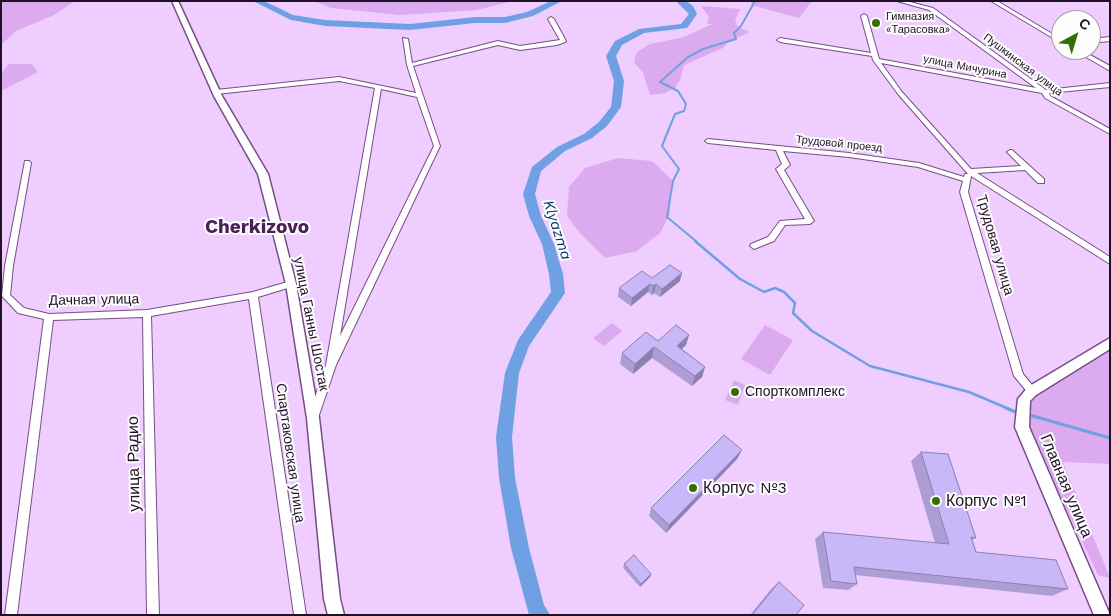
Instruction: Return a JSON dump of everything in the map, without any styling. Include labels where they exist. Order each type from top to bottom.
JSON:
[{"type":"main road","name":"улица Ганны Шостак","points":[[175,1],[216,92],[263,174],[291,284],[313,418],[332,599],[336,615]]},
{"type":"main road","points":[[1032,390],[1110,343]]},
{"type":"main road","name":"Главная улица","points":[[1032,390],[1024,398],[1023,417],[1102,615]]},
{"type":"street","name":"Пушкинская улица","points":[[898,1],[931,9],[1045,92],[1047,97],[1110,132]]},
{"type":"street","points":[[993,2],[1001,1]]},
{"type":"street","points":[[993,2],[1051,35]]},
{"type":"street","points":[[864,16],[876,58],[900,93],[968,175],[1110,261]]},
{"type":"street","points":[[410,65],[498,43],[520,48],[563,41],[551,19]]},
{"type":"street","points":[[313,418],[331,365],[437,146],[410,65],[405,39]]},
{"type":"street","name":"улица Мичурина","points":[[780,40],[1045,92],[1110,85]]},
{"type":"street","points":[[1094,60],[1110,69]]},
{"type":"street","points":[[216,92],[339,79],[420,96]]},
{"type":"street","points":[[331,365],[378,87]]},
{"type":"street","name":"Трудовой проезд","points":[[708,141],[849,155],[919,165],[968,175]]},
{"type":"street","points":[[754,246],[771,239],[783,223],[810,221],[780,169],[786,165],[779,149]]},
{"type":"street","points":[[1010,152],[1041,181]]},
{"type":"street","name":"Дачная улица","points":[[27,163],[9,266],[6,296],[21,311],[49,317],[147,313],[253,295],[291,284]]},
{"type":"street","points":[[968,175],[1025,168]]},
{"type":"street","name":"Трудовая улица","points":[[968,175],[964,192],[1019,376],[1032,390]]},
{"type":"street","name":"Спартаковская улица","points":[[253,295],[300,615]]},
{"type":"street","name":"улица Радио","points":[[147,313],[153,615]]},
{"type":"street","points":[[11,615],[49,317]]},
{"type":"shaded area","points":[[1,1],[75,1],[54,15],[16,31],[1,45]]},
{"type":"shaded area","points":[[314,1],[513,1],[477,10],[400,15],[331,8]]},
{"type":"shaded area","points":[[752,1],[812,1],[799,18],[751,5]]},
{"type":"shaded area","points":[[701,6],[740,9],[735,21],[738,27],[750,32],[728,42],[723,48],[684,65],[680,80],[675,88],[665,93],[650,95],[643,73],[634,62],[637,52],[650,44],[684,37],[712,24],[707,24],[709,17]]},
{"type":"shaded area","points":[[9,64],[32,64],[38,72],[1,91],[1,74]]},
{"type":"shaded area","points":[[618,158],[652,161],[673,181],[669,202],[670,214],[660,233],[637,251],[605,258],[579,232],[567,216],[569,187],[585,168]]},
{"type":"shaded area","points":[[612,323],[622,331],[604,346],[593,338]]},
{"type":"shaded area","points":[[765,325],[793,340],[770,375],[741,359]]},
{"type":"shaded area","points":[[1110,343],[1110,464],[1063,462],[1110,578],[1098,575],[1060,496],[1022,427],[1024,399]]},
{"type":"shaded area","name":"Спорткомплекс","points":[[734,380],[745,385],[738,405],[725,400]]},
{"type":"building","points":[[670,265],[682,273],[662,289],[656,284],[653,286],[650,284],[632,298],[619,288],[642,271],[652,278]]},
{"type":"building","points":[[676,325],[689,335],[677,346],[705,367],[695,376],[654,347],[635,364],[622,353],[646,332],[658,341]]},
{"type":"building","name":"Корпус №3","points":[[724,435],[742,450],[669,525],[651,508]]},
{"type":"building","name":"Корпус №1","points":[[921,452],[948,454],[976,538],[971,537],[976,552],[1056,560],[1068,589],[854,567],[857,584],[831,581],[823,532],[949,544]]},
{"type":"building","points":[[634,555],[651,574],[641,584],[624,564]]},
{"type":"building","points":[[779,582],[804,605],[796,615],[752,615]]},
{"type":"waterway","name":"Klyazma","points":[[257,1],[291,17],[325,23],[410,27],[475,20],[505,20],[530,14],[558,1]]},
{"type":"waterway","name":"Klyazma","points":[[540,615],[536,609],[520,548],[507,478],[504,437],[512,373],[523,344],[558,293],[556,274],[548,244],[535,216],[529,194],[536,170],[561,149],[588,136],[603,124],[616,107],[619,81],[611,56],[618,43],[642,31],[684,26],[693,14],[690,8],[680,1]]},
{"type":"waterway","points":[[697,242],[667,217],[673,181],[679,169],[662,146],[675,114],[684,111],[686,104],[678,91],[660,82],[688,57],[703,49],[736,39],[734,33],[741,26],[755,1]]},
{"type":"waterway","points":[[695,241],[740,279],[764,292],[775,288],[784,292],[795,303],[793,313],[812,331],[870,366],[969,392],[1009,409]]},
{"type":"waterway","points":[[1006,408],[1018,413]]},
{"type":"waterway","points":[[1026,414],[1110,438]]},
{"type":"place","name":"Гимназия «Тарасовка»","points":[[876,23]]},
{"type":"place","name":"Спорткомплекс","points":[[735,392]]},
{"type":"place","name":"Корпус №3","points":[[693,488]]},
{"type":"place","name":"Корпус №1","points":[[936,501]]},
{"type":"district","name":"Cherkizovo","points":[[257,227]]}]
